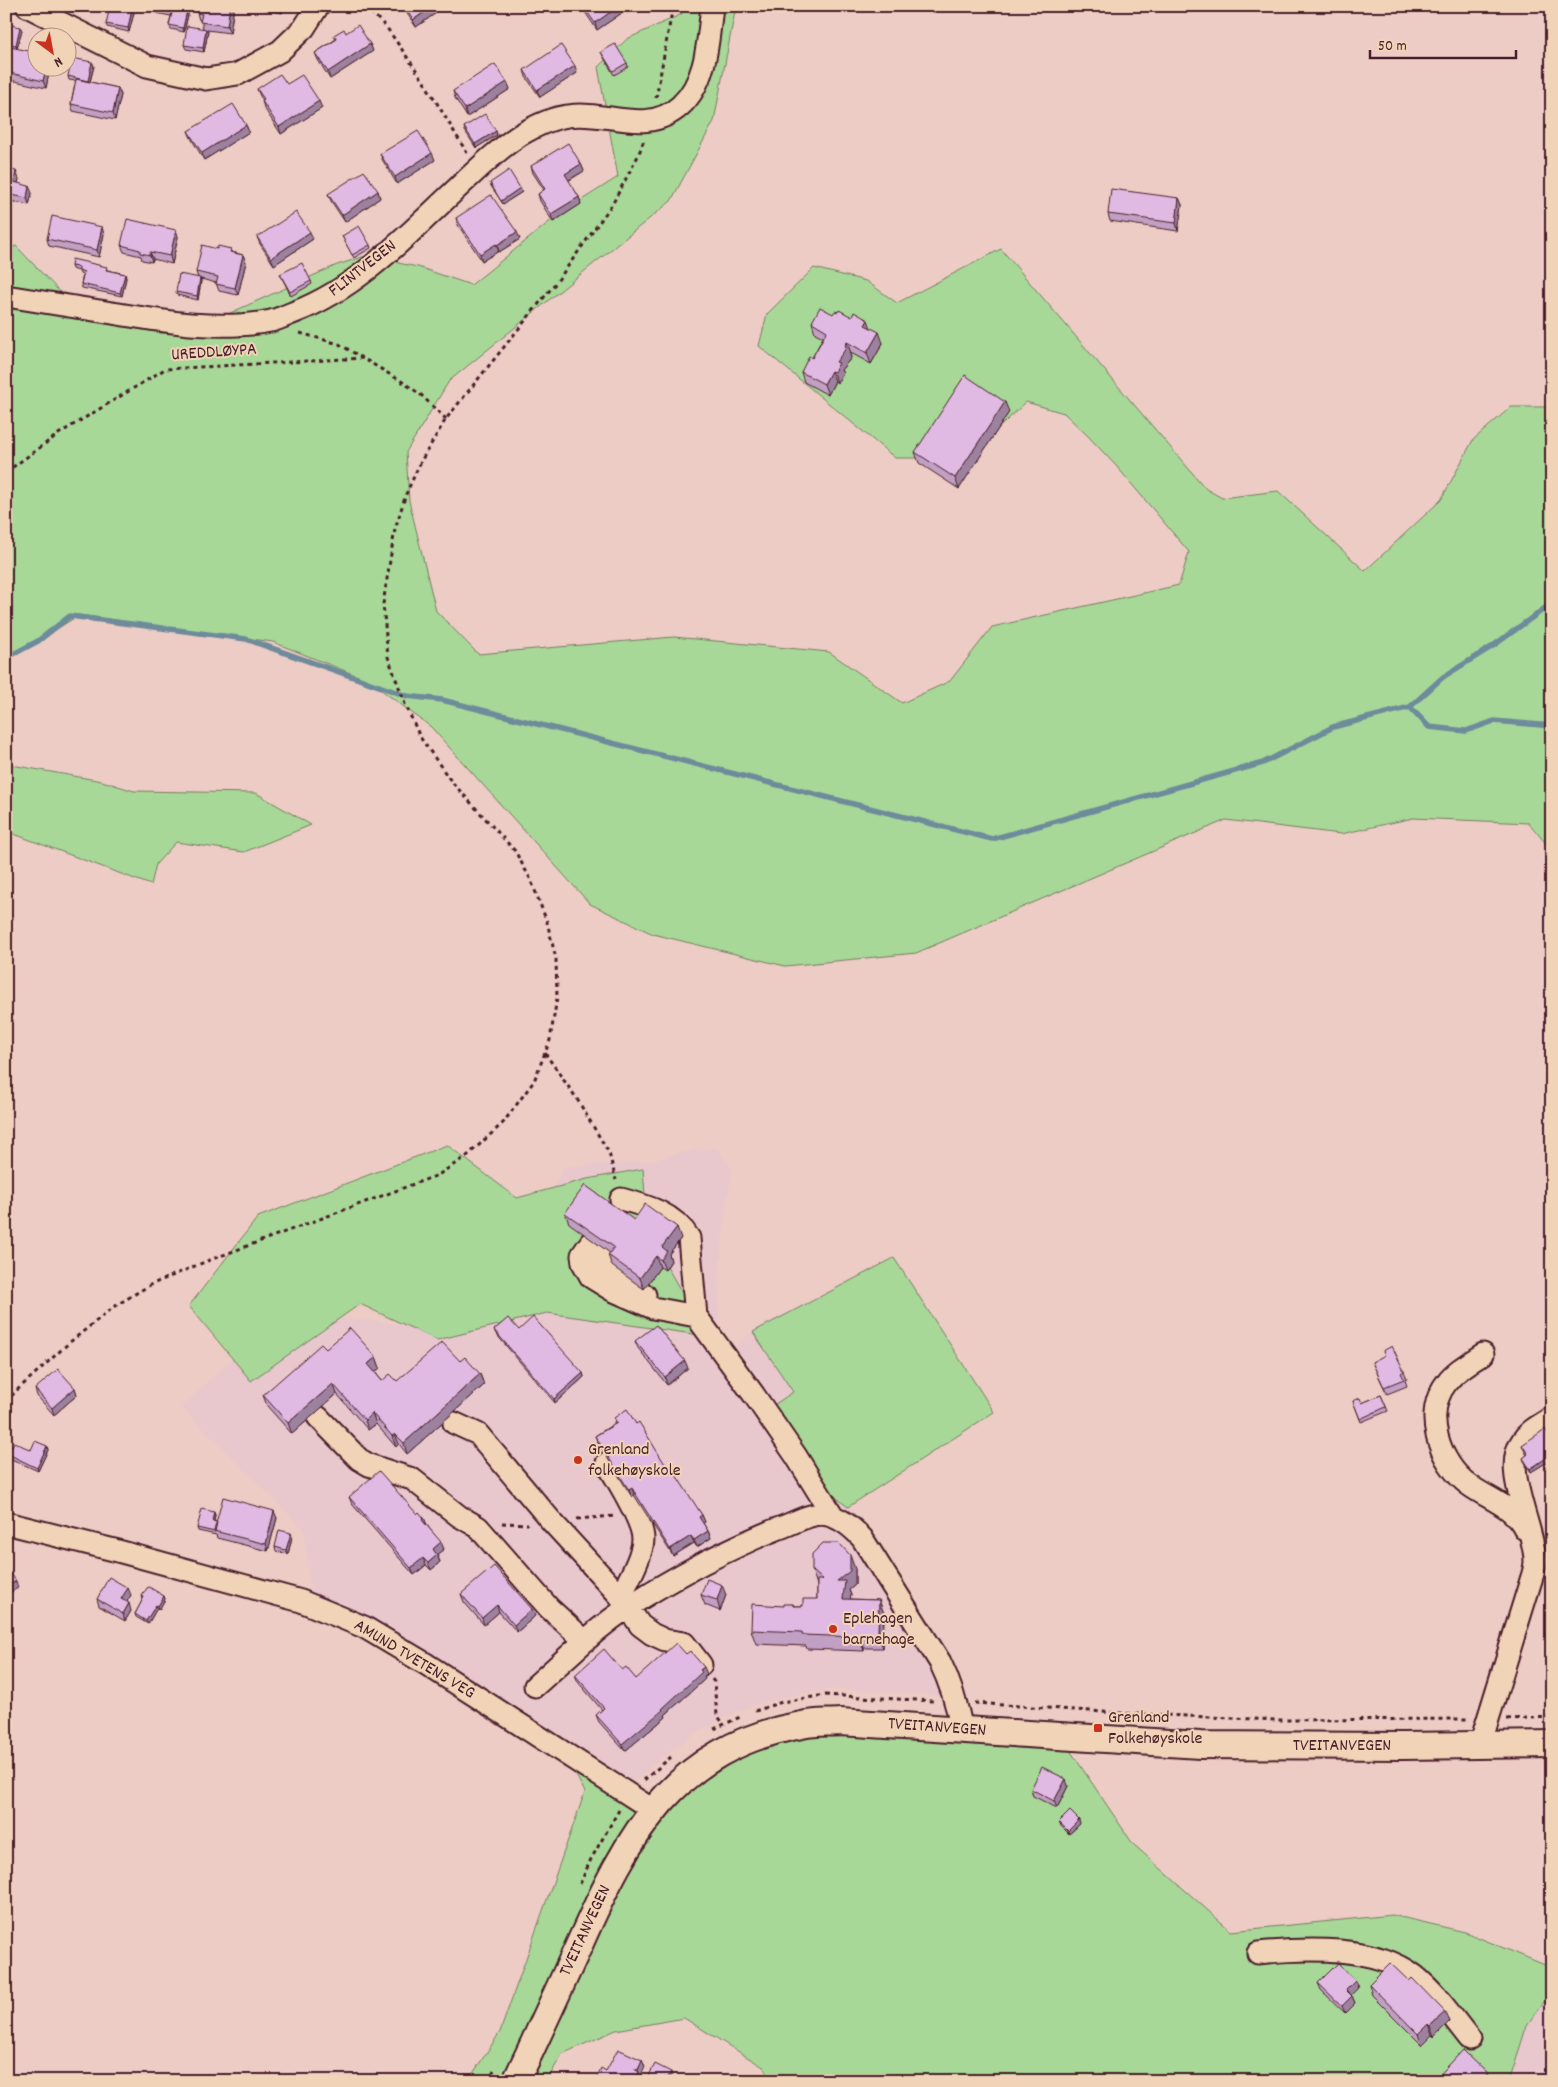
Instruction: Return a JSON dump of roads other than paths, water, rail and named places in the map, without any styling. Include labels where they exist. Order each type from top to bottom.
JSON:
[{"type":"main road","name":"TVEITANVEGEN","points":[[507,2072],[622,1855],[653,1810],[688,1775],[712,1758],[739,1744],[768,1733],[803,1724],[840,1722],[1200,1745],[1552,1744]]},
{"type":"street","points":[[27,6],[147,66],[206,79],[238,74],[280,52],[304,28],[318,6]]},
{"type":"street","name":"FLINTVEGEN","points":[[6,296],[196,325],[272,321],[318,303],[350,284],[492,156],[520,135],[545,122],[569,116],[634,122],[659,119],[680,106],[698,83],[707,51],[712,6]]},
{"type":"street","points":[[621,1199],[654,1208],[676,1222],[684,1230],[689,1238],[696,1316],[759,1403],[833,1516]]},
{"type":"street","points":[[598,1246],[582,1255],[583,1263],[591,1277],[634,1301],[653,1308],[696,1316]]},
{"type":"street","points":[[1483,1354],[1446,1382],[1436,1401],[1434,1417],[1438,1440],[1456,1472],[1468,1484],[1506,1508],[1522,1522],[1531,1540]]},
{"type":"street","points":[[318,1418],[358,1459],[369,1465],[412,1479],[459,1516],[478,1527],[549,1608],[585,1641]]},
{"type":"street","points":[[1480,1745],[1532,1580],[1535,1560],[1516,1478],[1516,1455],[1520,1442],[1529,1432],[1549,1419]]},
{"type":"street","points":[[454,1423],[478,1434],[546,1516],[624,1601],[640,1625],[652,1634],[665,1640],[684,1643],[701,1665]]},
{"type":"street","points":[[607,1463],[641,1527],[643,1540],[627,1583],[624,1601]]},
{"type":"street","points":[[535,1686],[585,1641],[624,1601],[640,1597],[686,1572],[769,1532],[819,1514],[833,1516],[850,1526],[862,1538],[940,1662],[957,1702],[962,1730]]},
{"type":"street","name":"AMUND TVETENS VEG","points":[[6,1522],[301,1601],[364,1627],[426,1664],[653,1810]]},
{"type":"street","points":[[1258,1953],[1285,1950],[1347,1952],[1376,1958],[1396,1965],[1414,1975],[1428,1988],[1470,2040]]},
{"type":"waterway","points":[[6,658],[38,641],[70,616],[246,639],[407,696],[442,700],[992,839],[1263,763],[1333,727],[1410,707],[1443,677],[1493,646],[1552,603]]},
{"type":"waterway","points":[[1410,707],[1429,727],[1466,731],[1494,721],[1552,726]]},
{"type":"place","name":"Grenland folkehøyskole","points":[[578,1460]]},
{"type":"place","name":"Eplehagen barnehage","points":[[833,1629]]},
{"type":"place","name":"Grenland Folkehøyskole","points":[[1098,1728]]}]
